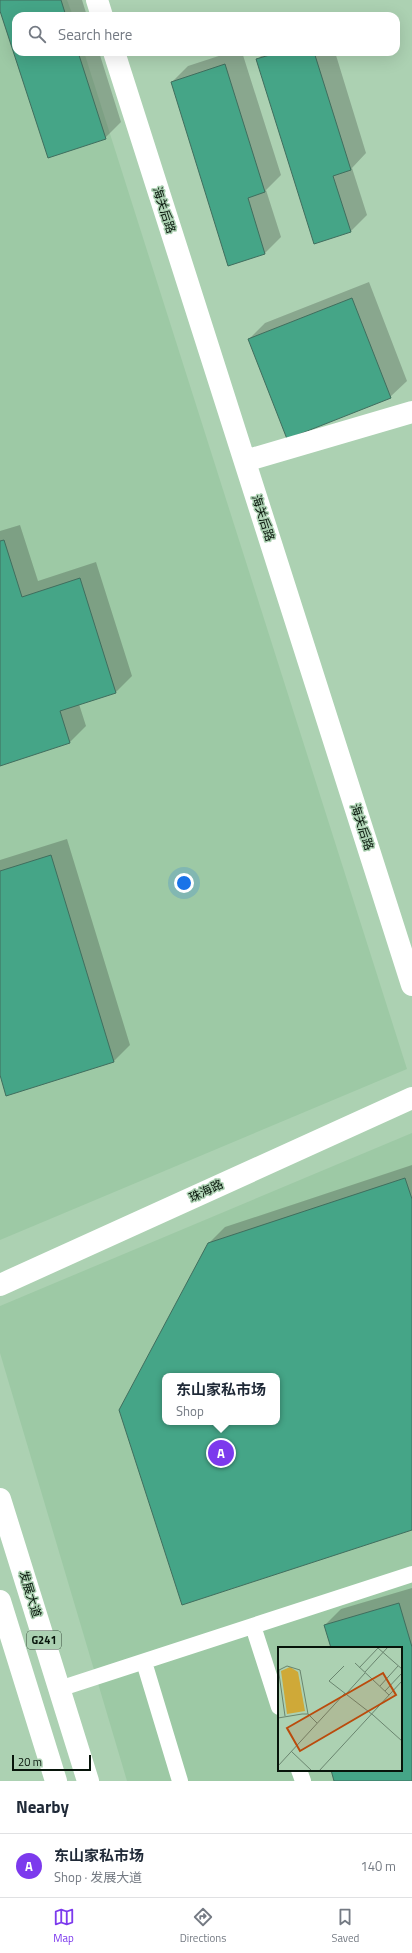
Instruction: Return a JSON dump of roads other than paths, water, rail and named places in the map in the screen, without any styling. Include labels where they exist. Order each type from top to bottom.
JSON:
[{"type":"main road","points":[[97,0],[101,12]]},
{"type":"main road","name":"海关后路","points":[[115,56],[412,985]]},
{"type":"main road","points":[[245,461],[412,412]]},
{"type":"main road","name":"珠海路","points":[[0,1269],[412,1083]]},
{"type":"main road","name":"珠海路","points":[[0,1285],[412,1098]]},
{"type":"main road","name":"发展大道","points":[[0,1499],[88,1781]]},
{"type":"main road","name":"G241","points":[[0,1601],[56,1781]]},
{"type":"lane","points":[[59,1689],[412,1574]]},
{"type":"lane","points":[[253,1626],[278,1704]]},
{"type":"lane","points":[[144,1662],[180,1781]]},
{"type":"lane","points":[[299,1771],[303,1781]]},
{"type":"place","name":"东山家私市场","points":[[221,1453]]}]
